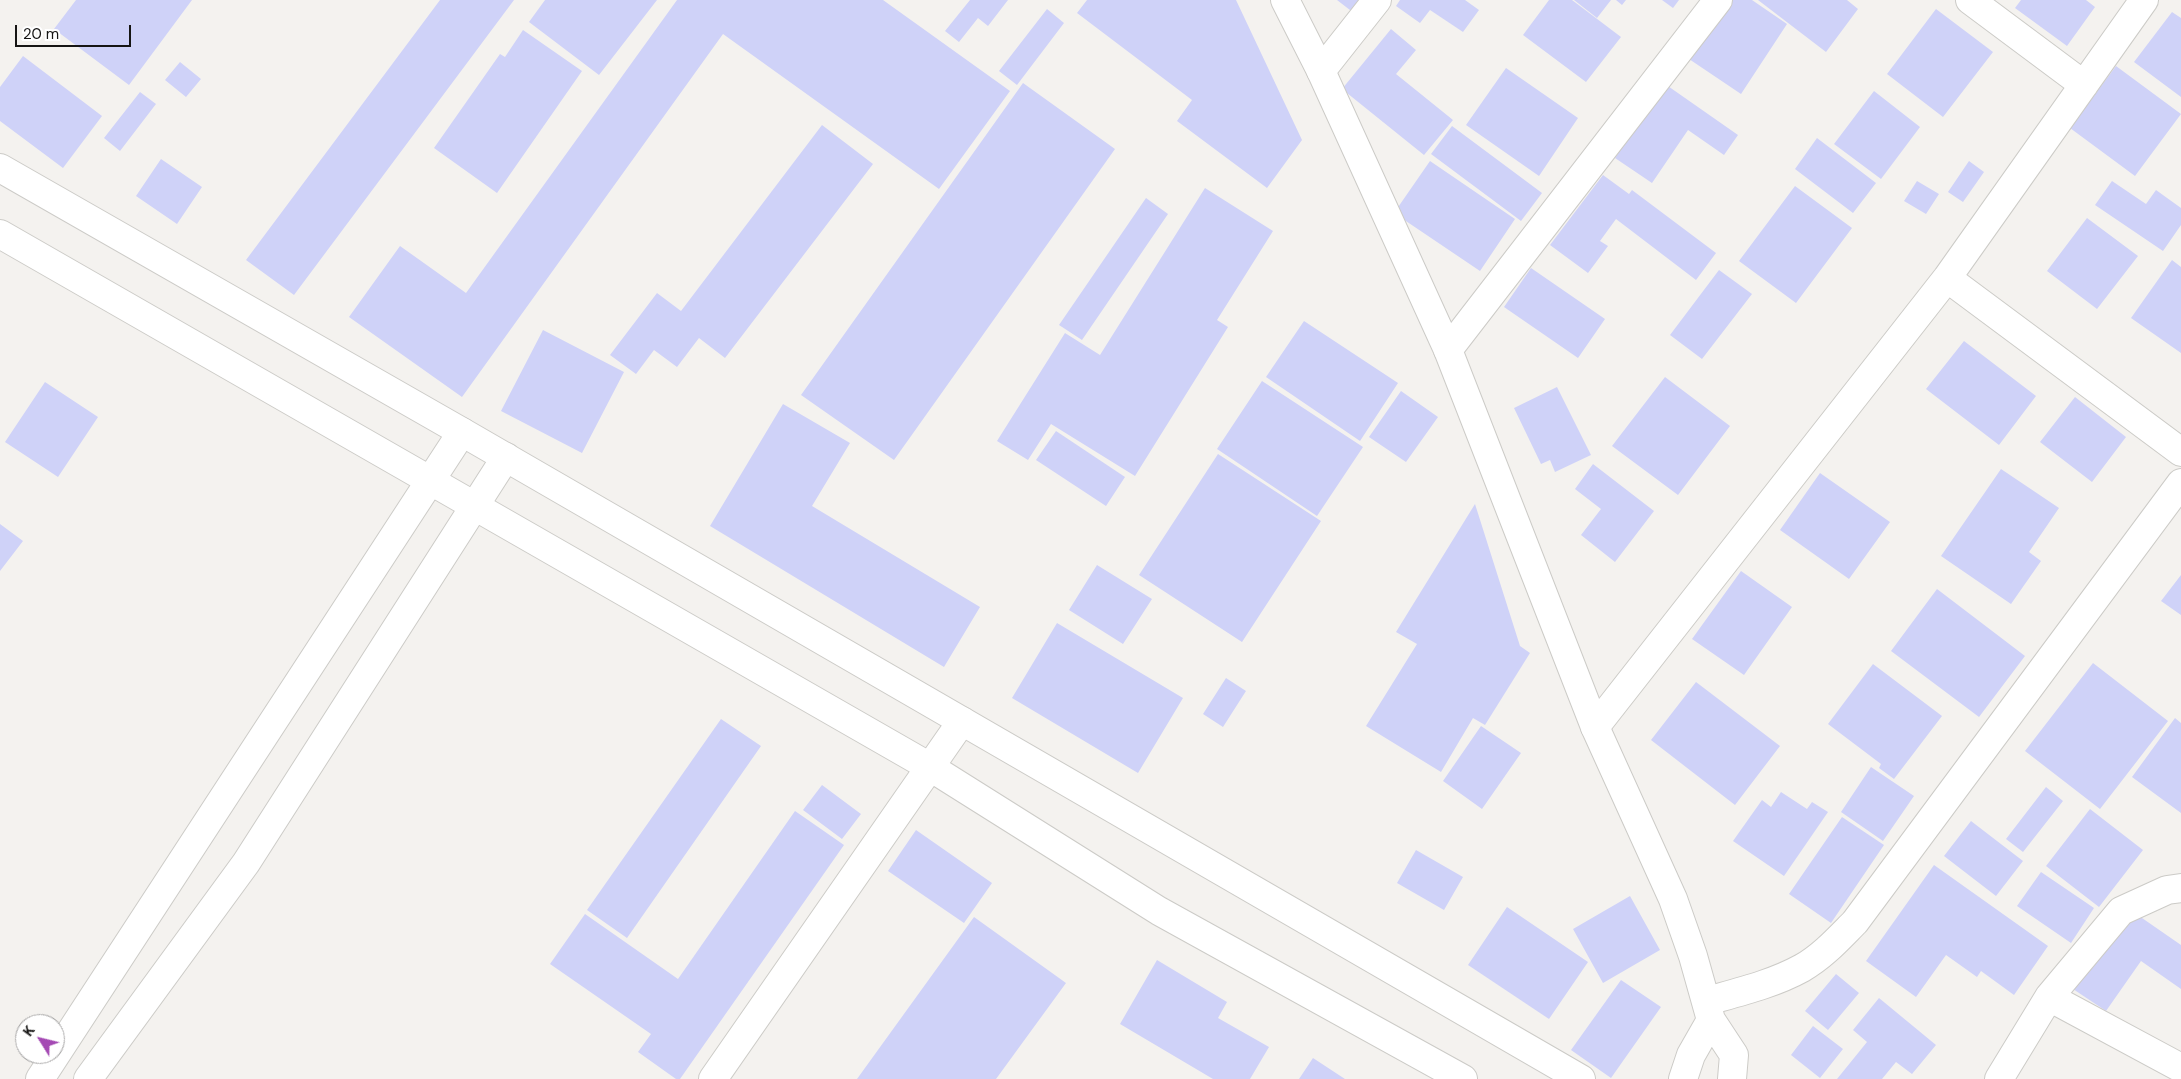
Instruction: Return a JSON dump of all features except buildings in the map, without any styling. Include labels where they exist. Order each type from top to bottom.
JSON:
[{"type":"street","points":[[1285,0],[1321,71],[1448,350],[1595,727],[1674,899],[1709,1011],[1734,1055],[1732,1079]]},
{"type":"street","points":[[1321,71],[1377,0]]},
{"type":"street","points":[[1448,350],[1718,0]]},
{"type":"street","points":[[1970,0],[2084,85]]},
{"type":"street","points":[[1595,727],[1947,278],[2144,0]]},
{"type":"street","points":[[0,168],[506,457],[1580,1079]]},
{"type":"street","points":[[0,234],[930,767],[1159,911],[1463,1079]]},
{"type":"street","points":[[1947,278],[2181,452]]},
{"type":"street","points":[[40,1079],[462,432]]},
{"type":"street","points":[[88,1079],[246,863],[506,457]]},
{"type":"street","points":[[1683,1079],[1709,1011],[1804,967],[1829,949],[1855,922],[2181,483]]},
{"type":"street","points":[[713,1079],[962,721]]},
{"type":"street","points":[[1999,1079],[2049,997],[2122,911],[2167,890],[2181,888]]},
{"type":"street","points":[[2049,997],[2181,1068]]}]
